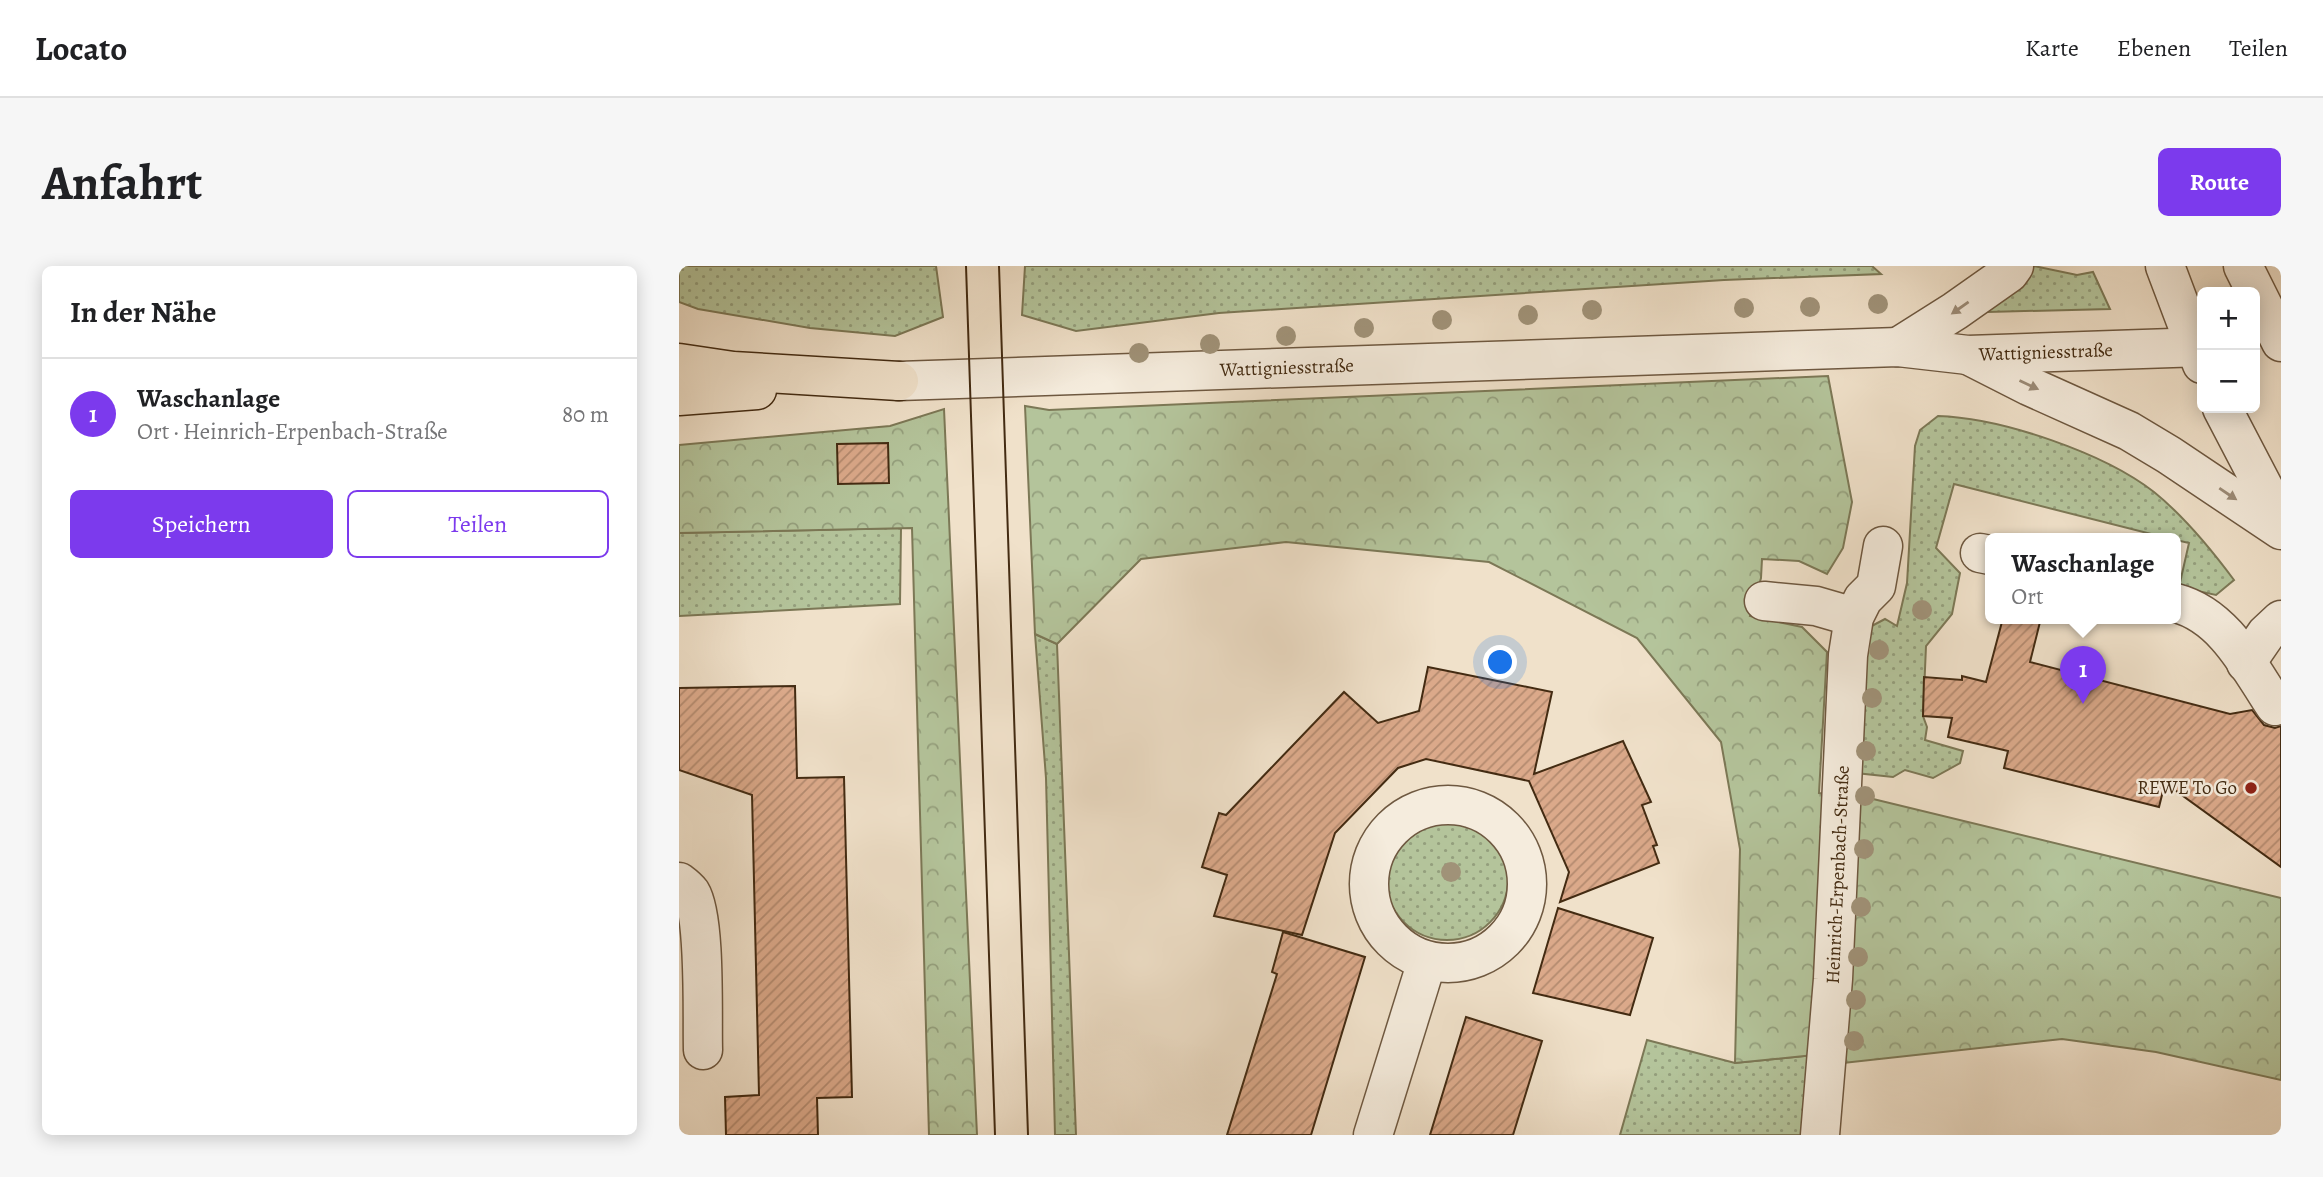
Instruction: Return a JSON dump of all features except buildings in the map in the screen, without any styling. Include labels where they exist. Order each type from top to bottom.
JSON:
[{"type":"main road","points":[[679,363],[733,370],[899,381]]},
{"type":"main road","name":"Wattigniesstraße","points":[[679,396],[899,381]]},
{"type":"street","points":[[1898,348],[2009,273],[2014,266]]},
{"type":"street","points":[[2165,266],[2199,350]]},
{"type":"street","points":[[2242,266],[2281,344],[2260,346]]},
{"type":"street","name":"Wattigniesstraße","points":[[899,381],[1898,348],[1968,355],[2197,353]]},
{"type":"street","points":[[1968,355],[2129,431],[2281,530]]},
{"type":"street","points":[[2225,413],[2281,521]]},
{"type":"street","name":"Heinrich-Erpenbach-Straße","points":[[1820,1135],[1833,979],[1848,655],[1854,617],[1863,599],[1876,586],[1883,546]]},
{"type":"street","points":[[1763,601],[1816,606],[1854,617]]},
{"type":"street","points":[[2181,605],[2210,618],[2228,637],[2275,706]]},
{"type":"street","points":[[2246,663],[2266,634],[2281,620]]},
{"type":"street","points":[[1437,805],[1464,806],[1488,815],[1508,831],[1521,852],[1528,877],[1525,902],[1516,926],[1499,945],[1477,958],[1452,963],[1427,961],[1402,949],[1383,930],[1371,906],[1367,879],[1374,852],[1389,829],[1411,813],[1437,805]]},
{"type":"street","points":[[679,882],[691,893],[697,912],[703,1050]]},
{"type":"street","points":[[1373,1135],[1427,961]]},
{"type":"green space","points":[[679,266],[936,266],[943,317],[895,336],[810,328],[698,309],[679,302]]},
{"type":"green space","points":[[1025,266],[1872,266],[1881,274],[1724,280],[1219,313],[1076,331],[1022,315]]},
{"type":"green space","points":[[2034,266],[2077,275],[2093,272],[2110,309],[1988,312],[1987,306],[2015,285]]},
{"type":"green space","points":[[1828,376],[1852,502],[1843,548],[1827,574],[1799,561],[1762,559],[1761,578],[1750,616],[1802,627],[1827,652],[1819,793],[1869,798],[2281,898],[2281,1080],[2156,1052],[2062,1039],[1843,1063],[1814,1055],[1735,1063],[1740,849],[1721,742],[1637,638],[1489,562],[1286,542],[1141,559],[1057,644],[1035,634],[1025,406],[1049,410]]},
{"type":"green space","points":[[944,409],[977,1135],[929,1135],[912,528],[679,533],[679,445],[890,426]]},
{"type":"green space","points":[[1938,416],[1964,418],[2021,431],[2081,451],[2154,492],[2207,545],[2234,580],[2216,595],[2181,587],[2189,543],[2181,541],[2181,533],[2147,533],[1954,484],[1936,548],[1960,573],[1952,614],[1926,646],[1923,716],[1927,727],[1925,740],[1963,751],[1960,763],[1933,778],[1905,770],[1893,777],[1856,773],[1866,629],[1885,619],[1897,626],[1907,583],[1915,446],[1920,430]]},
{"type":"green space","points":[[901,528],[900,604],[679,616],[679,533]]},
{"type":"green space","points":[[1035,634],[1057,644],[1076,1135],[1055,1135],[1046,778]]},
{"type":"green space","points":[[1447,818],[1470,823],[1490,836],[1503,856],[1508,879],[1503,902],[1490,922],[1470,935],[1447,940],[1424,935],[1404,922],[1391,902],[1386,879],[1391,856],[1404,836],[1424,823]]},
{"type":"green space","points":[[1647,1040],[1735,1063],[1814,1055],[1813,1135],[1620,1135]]},
{"type":"tram line","points":[[966,266],[995,1135]]},
{"type":"tram line","points":[[999,266],[1028,1135]]},
{"type":"place","name":"Waschanlage","points":[[2083,704]]},
{"type":"place","name":"REWE To Go","points":[[2251,788]]}]
